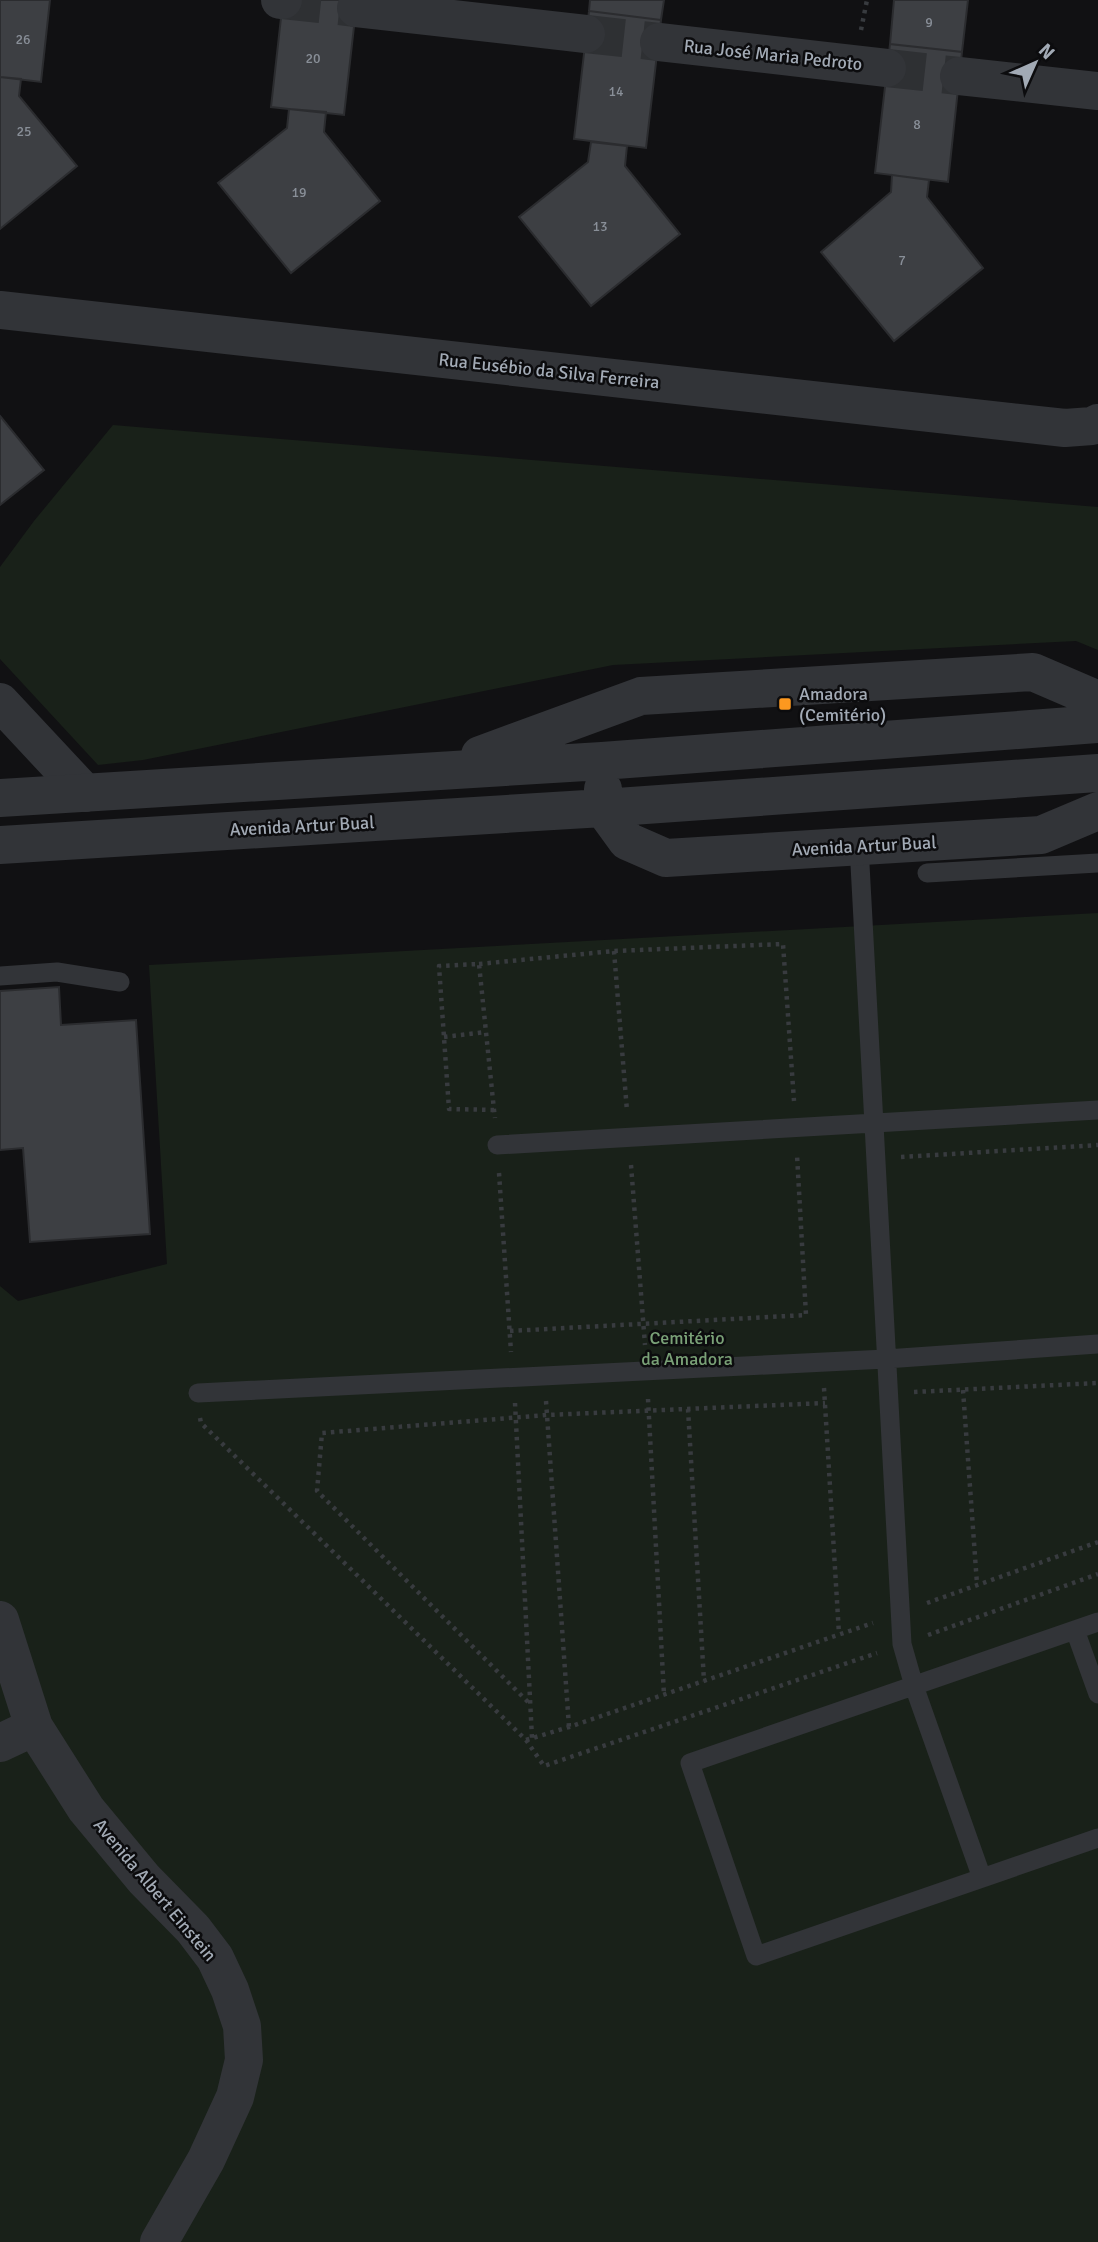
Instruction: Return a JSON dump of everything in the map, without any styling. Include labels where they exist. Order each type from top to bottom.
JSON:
[{"type":"street","points":[[356,8],[586,34]]},
{"type":"street","name":"Rua José Maria Pedroto","points":[[659,42],[887,68]]},
{"type":"street","points":[[959,76],[1098,91]]},
{"type":"street","name":"Rua Eusébio da Silva Ferreira","points":[[0,310],[1051,426],[1092,426],[1098,423]]},
{"type":"street","points":[[443,769],[641,696],[1033,672],[1098,700]]},
{"type":"street","points":[[603,808],[602,761],[641,696]]},
{"type":"street","points":[[0,702],[85,793]]},
{"type":"street","points":[[0,798],[602,761],[1098,724]]},
{"type":"street","name":"Avenida Artur Bual","points":[[0,845],[603,808],[1098,773]]},
{"type":"street","name":"Avenida Artur Bual","points":[[603,808],[626,841],[666,858],[859,846],[1041,851],[1098,811]]},
{"type":"street","name":"Avenida Albert Einstein","points":[[0,1620],[34,1727],[86,1808],[144,1879],[193,1929],[215,1958],[230,1990],[242,2026],[244,2060],[236,2096],[206,2160],[159,2242]]},
{"type":"street","points":[[0,1743],[34,1727]]},
{"type":"lane","points":[[859,846],[902,1644],[914,1686],[982,1878]]},
{"type":"lane","points":[[927,873],[1041,851],[1098,863]]},
{"type":"lane","points":[[0,976],[57,972],[120,982]]},
{"type":"lane","points":[[498,1145],[1098,1110]]},
{"type":"lane","points":[[198,1393],[823,1363],[1098,1344]]},
{"type":"lane","points":[[1098,1622],[690,1763],[756,1956],[1098,1838]]},
{"type":"lane","points":[[1076,1630],[1098,1694]]},
{"type":"path","points":[[614,951],[647,1371],[664,1695]]},
{"type":"path","points":[[494,1110],[449,1109],[439,966],[479,964],[498,1145],[516,1417],[532,1738]]},
{"type":"path","points":[[444,1037],[486,1032]]},
{"type":"path","points":[[875,1158],[1098,1145]]},
{"type":"path","points":[[823,1363],[839,1634]]},
{"type":"path","points":[[544,1376],[569,1727]]},
{"type":"path","points":[[888,1394],[1098,1383]]},
{"type":"path","points":[[963,1390],[977,1584]]},
{"type":"path","points":[[198,1393],[201,1423],[526,1740],[544,1766],[1098,1574]]},
{"type":"path","points":[[529,1703],[317,1491],[322,1433],[547,1415],[825,1403]]},
{"type":"path","points":[[688,1409],[704,1681]]},
{"type":"path","points":[[526,1740],[901,1613],[1098,1542]]},
{"type":"green space","points":[[113,425],[1098,507],[1098,650],[1076,641],[613,665],[143,760],[98,765],[0,659],[0,567]]},
{"type":"green space","name":"Cemitério da Amadora","points":[[1098,913],[1098,2242],[0,2242],[0,1286],[18,1301],[167,1264],[149,965]]},
{"type":"building","points":[[0,0],[50,0],[41,82],[0,77]]},
{"type":"building","points":[[283,0],[357,0],[344,115],[271,107]]},
{"type":"building","points":[[590,0],[664,0],[661,20],[589,11]]},
{"type":"building","points":[[894,0],[968,0],[962,52],[890,44]]},
{"type":"building","points":[[589,11],[661,20],[646,148],[574,139]]},
{"type":"building","points":[[890,44],[962,52],[948,182],[875,173]]},
{"type":"building","points":[[0,77],[21,79],[19,96],[77,166],[0,229]]},
{"type":"building","points":[[289,109],[326,112],[324,132],[380,201],[291,273],[218,183],[287,128]]},
{"type":"building","points":[[591,142],[627,146],[625,166],[680,234],[591,306],[519,217],[588,162]]},
{"type":"building","points":[[892,175],[929,180],[927,197],[983,268],[894,341],[821,252],[891,192]]},
{"type":"building","points":[[0,416],[44,470],[0,505]]},
{"type":"building","points":[[59,987],[61,1025],[136,1020],[150,1234],[30,1242],[23,1148],[0,1150],[0,991]]},
{"type":"tunnel","points":[[283,0],[356,8]]},
{"type":"tunnel","points":[[586,34],[659,42]]},
{"type":"tunnel","points":[[887,68],[959,76]]},
{"type":"place","name":"Amadora (Cemitério)","points":[[785,704]]}]
